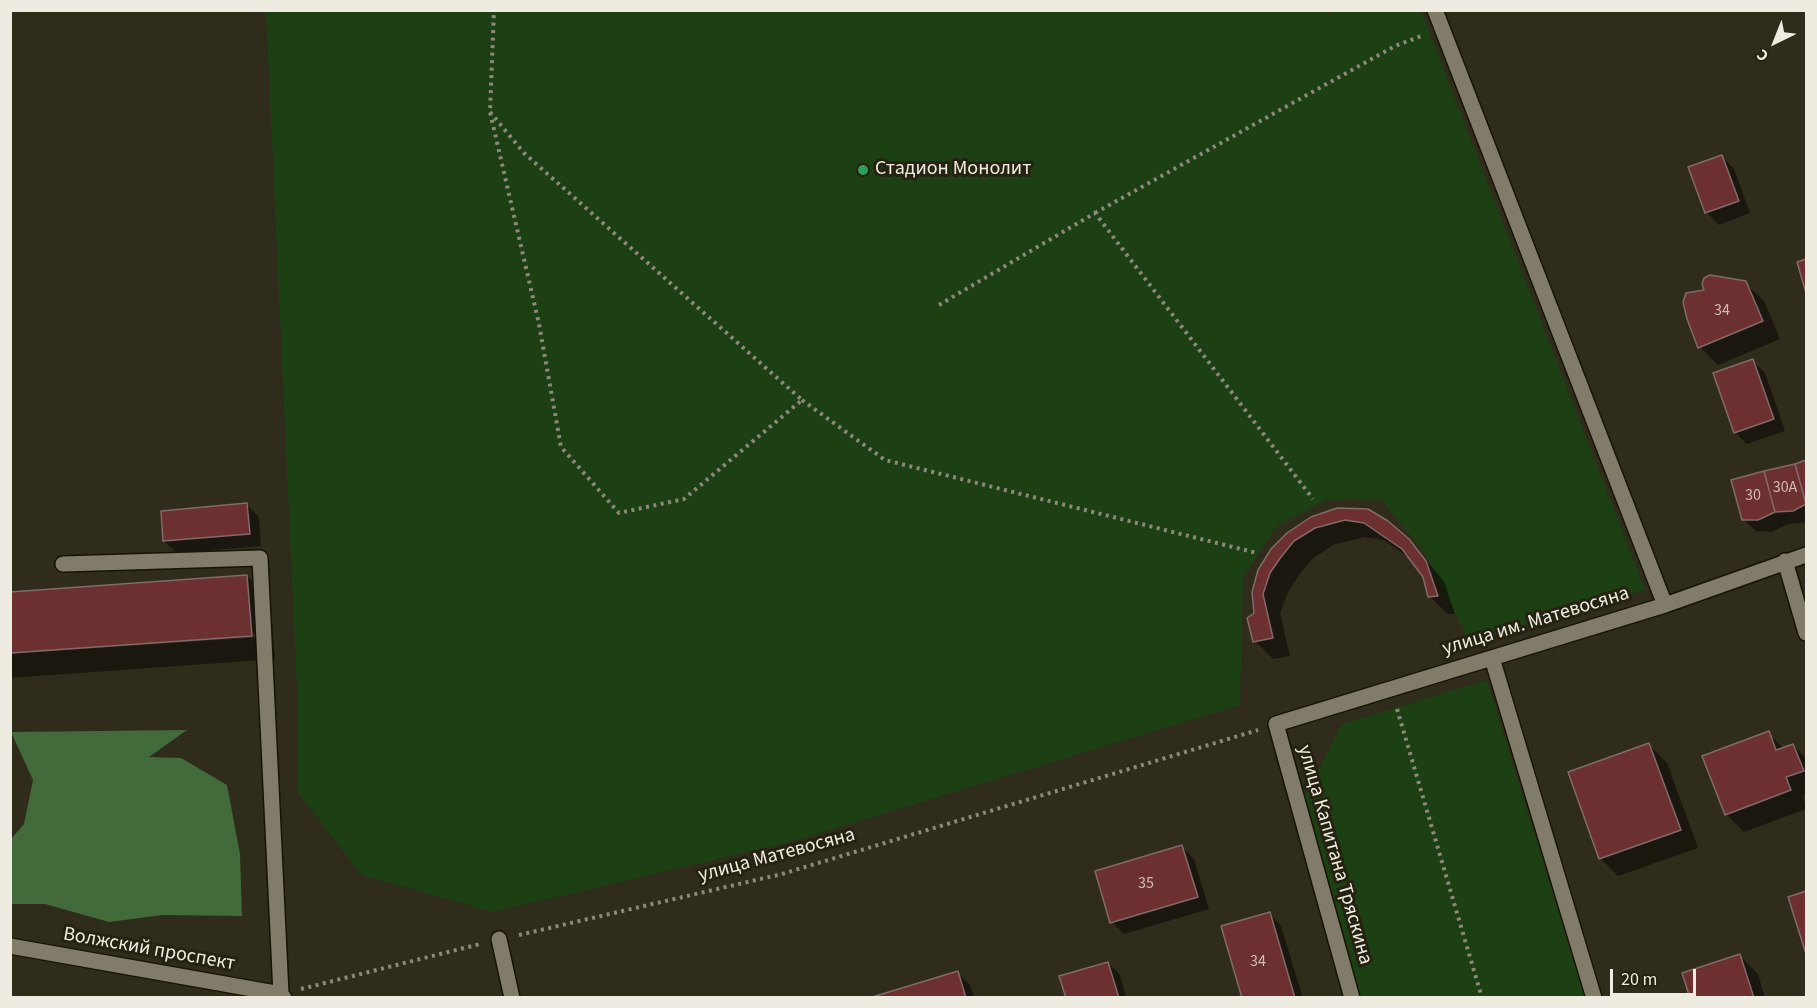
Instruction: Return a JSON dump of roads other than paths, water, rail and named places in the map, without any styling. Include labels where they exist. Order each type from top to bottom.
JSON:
[{"type":"street","points":[[1436,10],[1665,604]]},
{"type":"street","name":"улица им. Матевосяна","points":[[1276,724],[1665,604],[1806,555]]},
{"type":"street","points":[[63,564],[260,558],[282,996]]},
{"type":"street","points":[[1785,561],[1806,633]]},
{"type":"street","points":[[1492,658],[1594,998]]},
{"type":"street","name":"улица Капитана Тряскина","points":[[1276,724],[1352,998]]},
{"type":"street","points":[[499,939],[512,998]]},
{"type":"street","name":"Волжский проспект","points":[[10,946],[282,996]]},
{"type":"place","name":"Стадион Монолит","points":[[863,170]]}]
